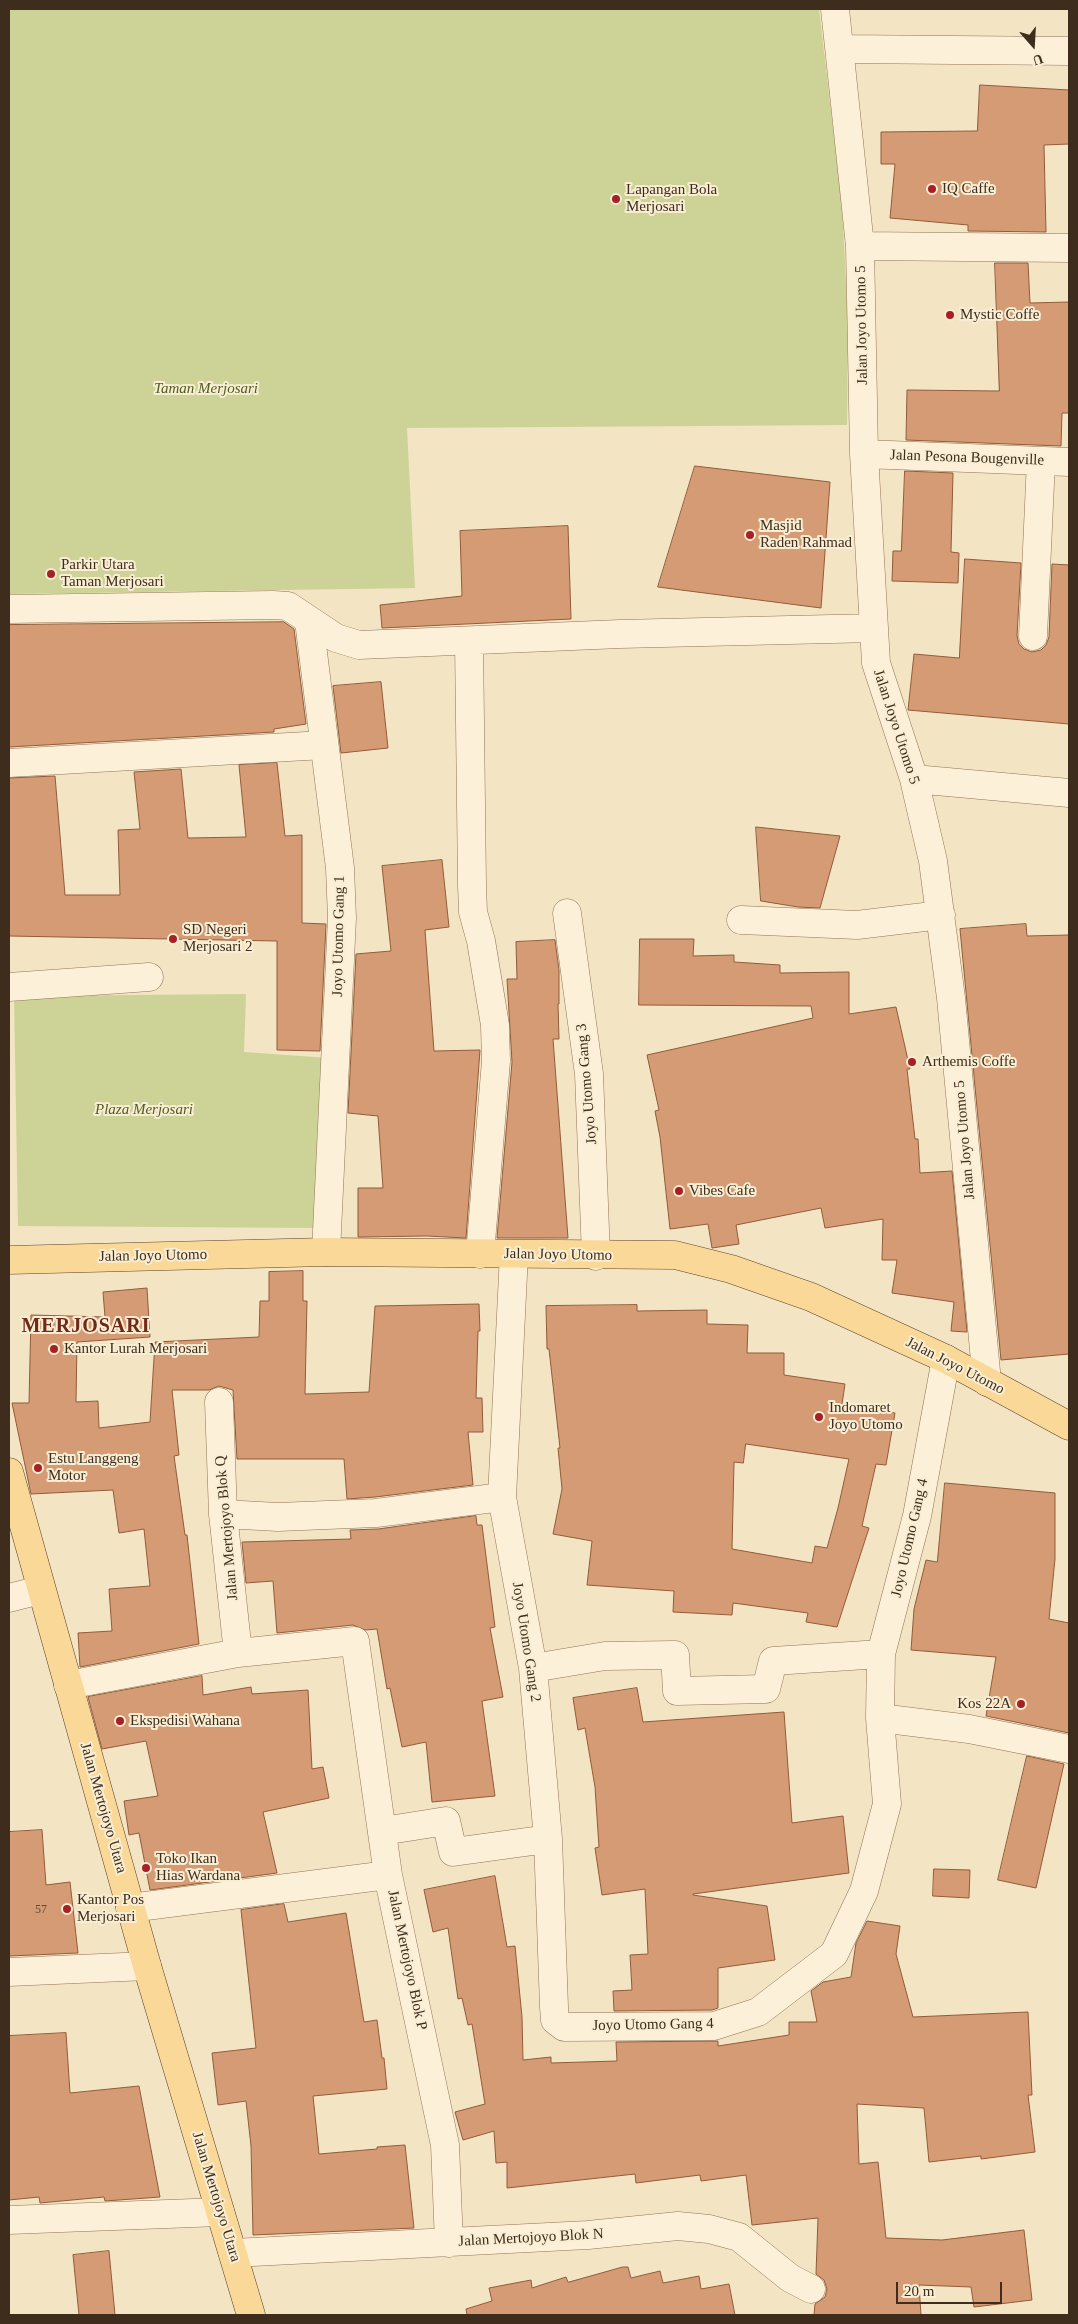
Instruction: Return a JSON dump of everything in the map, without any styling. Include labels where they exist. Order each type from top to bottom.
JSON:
[{"type":"main road","name":"Jalan Joyo Utomo","points":[[9,1260],[326,1252],[596,1256],[675,1255],[731,1270],[811,1297],[946,1359],[1069,1426]]},
{"type":"main road","name":"Jalan Mertojoyo Utara","points":[[9,1472],[40,1590],[130,1908],[251,2315]]},
{"type":"street","name":"Jalan Joyo Utomo 5","points":[[835,9],[841,49],[860,246],[864,454],[876,662],[914,779],[933,861],[951,998],[987,1382]]},
{"type":"street","points":[[841,49],[1069,51]]},
{"type":"street","points":[[860,246],[1069,248]]},
{"type":"street","name":"Jalan Pesona Bougenville","points":[[864,454],[1069,462]]},
{"type":"street","points":[[1033,636],[1040,460]]},
{"type":"street","points":[[9,609],[288,606],[336,638],[359,645],[469,642],[620,634],[874,628]]},
{"type":"street","name":"Joyo Utomo Gang 1","points":[[309,621],[340,868],[342,918],[326,1252]]},
{"type":"street","points":[[469,642],[472,894],[495,1025],[496,1061],[480,1254]]},
{"type":"street","points":[[9,763],[324,746]]},
{"type":"street","points":[[914,779],[1069,793]]},
{"type":"street","name":"Joyo Utomo Gang 3","points":[[567,913],[589,1074],[596,1256]]},
{"type":"street","points":[[741,920],[857,926],[941,915]]},
{"type":"street","points":[[9,986],[150,977]]},
{"type":"street","name":"Joyo Utomo Gang 2","points":[[514,1254],[502,1497],[533,1668],[548,1839],[554,2007],[556,2020],[564,2027]]},
{"type":"street","name":"Joyo Utomo Gang 4","points":[[564,2027],[714,2026],[758,2012],[834,1954],[864,1891],[887,1804],[880,1718],[881,1654],[917,1516],[946,1359]]},
{"type":"street","name":"Jalan Mertojoyo Blok Q","points":[[219,1402],[223,1514],[238,1653]]},
{"type":"street","points":[[223,1514],[278,1517],[376,1514],[502,1497]]},
{"type":"street","points":[[9,1598],[40,1590]]},
{"type":"street","points":[[68,1685],[238,1653],[355,1641],[388,1875]]},
{"type":"street","points":[[533,1668],[605,1656],[675,1655],[677,1691],[766,1688],[773,1660],[881,1654]]},
{"type":"street","points":[[880,1718],[969,1729],[1069,1749]]},
{"type":"street","points":[[382,1831],[446,1822],[453,1852],[548,1839]]},
{"type":"street","name":"Jalan Mertojoyo Blok P","points":[[130,1908],[388,1875],[445,2144],[449,2243]]},
{"type":"street","points":[[9,1972],[147,1966]]},
{"type":"street","points":[[9,2220],[220,2212]]},
{"type":"street","name":"Jalan Mertojoyo Blok N","points":[[233,2253],[588,2235],[678,2226],[709,2228],[739,2237],[790,2278],[811,2289]]},
{"type":"green space","name":"Taman Merjosari","points":[[9,9],[819,9],[842,204],[848,321],[847,425],[407,428],[415,588],[9,594]]},
{"type":"green space","name":"Plaza Merjosari","points":[[246,994],[244,1052],[329,1058],[315,1228],[18,1226],[14,996]]},
{"type":"building","points":[[980,85],[1069,90],[1069,144],[1044,145],[1046,232],[968,231],[968,225],[890,218],[895,164],[881,164],[881,132],[977,131]]},
{"type":"building","points":[[995,263],[1028,263],[1030,303],[1069,302],[1069,413],[1062,413],[1061,446],[906,440],[907,390],[999,391]]},
{"type":"building","name":"Masjid Raden Rahmad","points":[[695,466],[830,482],[821,608],[658,587]]},
{"type":"building","points":[[905,471],[953,473],[951,552],[959,553],[958,583],[892,581],[893,551],[901,551]]},
{"type":"building","points":[[568,526],[571,619],[382,628],[380,605],[462,596],[460,531]]},
{"type":"building","points":[[965,559],[1021,563],[1017,636],[1019,644],[1024,649],[1032,652],[1041,650],[1046,645],[1049,637],[1052,564],[1069,565],[1069,724],[908,710],[914,654],[959,658]]},
{"type":"building","points":[[284,622],[294,629],[306,724],[274,729],[274,732],[9,747],[9,625]]},
{"type":"building","points":[[381,682],[388,748],[341,753],[333,686]]},
{"type":"building","points":[[277,763],[285,836],[302,835],[302,923],[326,924],[320,1051],[277,1050],[277,941],[9,936],[9,778],[55,776],[65,895],[120,895],[118,830],[140,829],[134,772],[181,769],[188,838],[246,837],[239,765]]},
{"type":"building","points":[[756,827],[840,836],[820,908],[798,907],[761,901]]},
{"type":"building","points":[[442,860],[449,927],[425,930],[434,1051],[480,1050],[466,1238],[427,1236],[358,1237],[358,1188],[383,1188],[378,1116],[348,1113],[356,954],[391,951],[382,866]]},
{"type":"building","points":[[1026,924],[1027,936],[1069,935],[1069,1354],[1001,1360],[960,929]]},
{"type":"building","points":[[640,939],[694,939],[693,956],[734,955],[734,962],[780,965],[780,973],[849,972],[849,1014],[896,1007],[910,1069],[907,1069],[915,1139],[918,1139],[920,1173],[952,1171],[967,1332],[951,1331],[954,1302],[892,1293],[897,1260],[882,1260],[883,1219],[825,1228],[821,1208],[736,1225],[739,1244],[712,1248],[708,1224],[670,1229],[660,1137],[655,1111],[659,1110],[647,1055],[813,1018],[811,1006],[639,1005]]},
{"type":"building","points":[[555,940],[559,970],[559,1039],[553,1039],[568,1238],[497,1238],[512,1062],[507,979],[517,979],[516,942]]},
{"type":"building","points":[[303,1271],[303,1301],[307,1301],[305,1394],[369,1392],[375,1306],[479,1304],[480,1331],[478,1331],[476,1398],[482,1398],[483,1432],[468,1432],[473,1485],[347,1499],[344,1459],[237,1459],[233,1390],[219,1386],[209,1390],[172,1390],[179,1455],[174,1456],[185,1535],[187,1535],[199,1644],[80,1667],[78,1633],[112,1631],[109,1589],[150,1586],[144,1529],[119,1533],[113,1490],[31,1494],[12,1403],[29,1403],[31,1315],[105,1317],[103,1292],[147,1288],[150,1337],[77,1342],[76,1402],[98,1401],[99,1428],[150,1422],[155,1342],[259,1337],[260,1301],[269,1301],[269,1272]]},
{"type":"building","points":[[637,1305],[637,1311],[707,1310],[707,1324],[748,1325],[747,1353],[784,1353],[784,1375],[845,1384],[842,1404],[895,1413],[886,1465],[876,1464],[862,1526],[869,1528],[837,1627],[806,1622],[808,1613],[733,1603],[732,1615],[673,1612],[674,1591],[587,1585],[592,1541],[553,1534],[562,1489],[558,1448],[560,1448],[549,1349],[547,1349],[546,1306]],"holes":[[[746,1444],[849,1459],[827,1548],[815,1546],[812,1563],[732,1549],[734,1462],[743,1463]]]},
{"type":"building","points":[[945,1483],[1055,1493],[1055,1559],[1049,1619],[1069,1623],[1069,1733],[986,1716],[996,1657],[911,1650],[914,1609],[926,1560],[937,1562]]},
{"type":"building","points":[[476,1516],[477,1525],[482,1525],[495,1627],[490,1628],[503,1697],[482,1701],[495,1796],[432,1802],[426,1742],[402,1747],[390,1688],[387,1689],[377,1629],[365,1630],[353,1625],[277,1633],[273,1581],[246,1583],[242,1542],[351,1539],[350,1530],[378,1529]]},
{"type":"building","points":[[202,1676],[203,1695],[251,1687],[252,1694],[308,1690],[312,1769],[323,1767],[329,1798],[263,1812],[277,1873],[150,1890],[139,1833],[129,1835],[124,1801],[158,1796],[146,1741],[102,1749],[88,1697]]},
{"type":"building","points":[[637,1688],[643,1722],[784,1712],[792,1823],[843,1816],[849,1873],[693,1894],[767,1906],[775,1960],[718,1968],[718,2008],[712,2010],[614,2011],[613,1991],[632,1990],[630,1955],[648,1954],[645,1889],[602,1895],[595,1848],[599,1847],[595,1787],[585,1728],[578,1730],[573,1698]]},
{"type":"building","points":[[1027,1756],[1064,1764],[1036,1888],[998,1880]]},
{"type":"building","points":[[42,1830],[46,1885],[70,1882],[78,1953],[9,1956],[9,1832]]},
{"type":"building","points":[[934,1869],[970,1870],[969,1898],[933,1896]]},
{"type":"building","points":[[495,1876],[507,1947],[515,1946],[522,2017],[523,2060],[551,2057],[551,2063],[617,2061],[616,2042],[718,2041],[718,2046],[789,2035],[789,2022],[817,2022],[811,1991],[823,1982],[851,1977],[856,1943],[867,1921],[900,1926],[896,1954],[913,2017],[1028,2012],[1032,2095],[1028,2095],[1035,2152],[981,2159],[981,2156],[929,2162],[924,2108],[857,2104],[859,2164],[878,2162],[886,2238],[942,2240],[1024,2230],[1032,2300],[974,2307],[971,2287],[919,2285],[921,2315],[814,2315],[815,2304],[825,2297],[827,2289],[824,2280],[816,2274],[818,2218],[752,2225],[746,2175],[701,2181],[700,2175],[636,2183],[635,2174],[507,2188],[507,2162],[496,2163],[494,2131],[463,2140],[455,2112],[485,2104],[472,2024],[468,2025],[462,1998],[458,1999],[448,1928],[433,1932],[424,1890]]},
{"type":"building","points":[[284,1904],[288,1922],[346,1913],[364,2022],[377,2020],[382,2058],[384,2058],[387,2089],[313,2096],[319,2154],[405,2145],[414,2228],[253,2235],[251,2146],[246,2101],[218,2105],[212,2053],[256,2048],[241,1910]]},
{"type":"building","points":[[66,2033],[70,2093],[139,2086],[160,2197],[105,2201],[104,2197],[40,2203],[39,2197],[9,2200],[9,2036]]},
{"type":"building","points":[[109,2251],[115,2315],[79,2315],[73,2255]]},
{"type":"building","points":[[628,2267],[631,2278],[660,2271],[663,2283],[699,2276],[701,2289],[729,2284],[735,2315],[467,2315],[466,2309],[492,2301],[489,2288],[531,2280],[532,2288],[566,2277],[568,2282]]},
{"type":"place","name":"IQ Caffe","points":[[932,189]]},
{"type":"place","name":"Lapangan Bola Merjosari","points":[[616,199]]},
{"type":"place","name":"Mystic Coffe","points":[[950,315]]},
{"type":"place","name":"Masjid Raden Rahmad","points":[[750,535]]},
{"type":"place","name":"Parkir Utara Taman Merjosari","points":[[51,574]]},
{"type":"place","name":"SD Negeri Merjosari 2","points":[[173,939]]},
{"type":"place","name":"Arthemis Coffe","points":[[912,1062]]},
{"type":"place","name":"Vibes Cafe","points":[[679,1191]]},
{"type":"place","name":"Kantor Lurah Merjosari","points":[[54,1349]]},
{"type":"place","name":"Indomaret Joyo Utomo","points":[[819,1417]]},
{"type":"place","name":"Estu Langgeng Motor","points":[[38,1468]]},
{"type":"place","name":"Kos 22A","points":[[1021,1704]]},
{"type":"place","name":"Ekspedisi Wahana","points":[[120,1721]]},
{"type":"place","name":"Toko Ikan Hias Wardana","points":[[146,1868]]},
{"type":"place","name":"Kantor Pos Merjosari","points":[[67,1909]]},
{"type":"district","name":"MERJOSARI","points":[[86,1327]]}]
